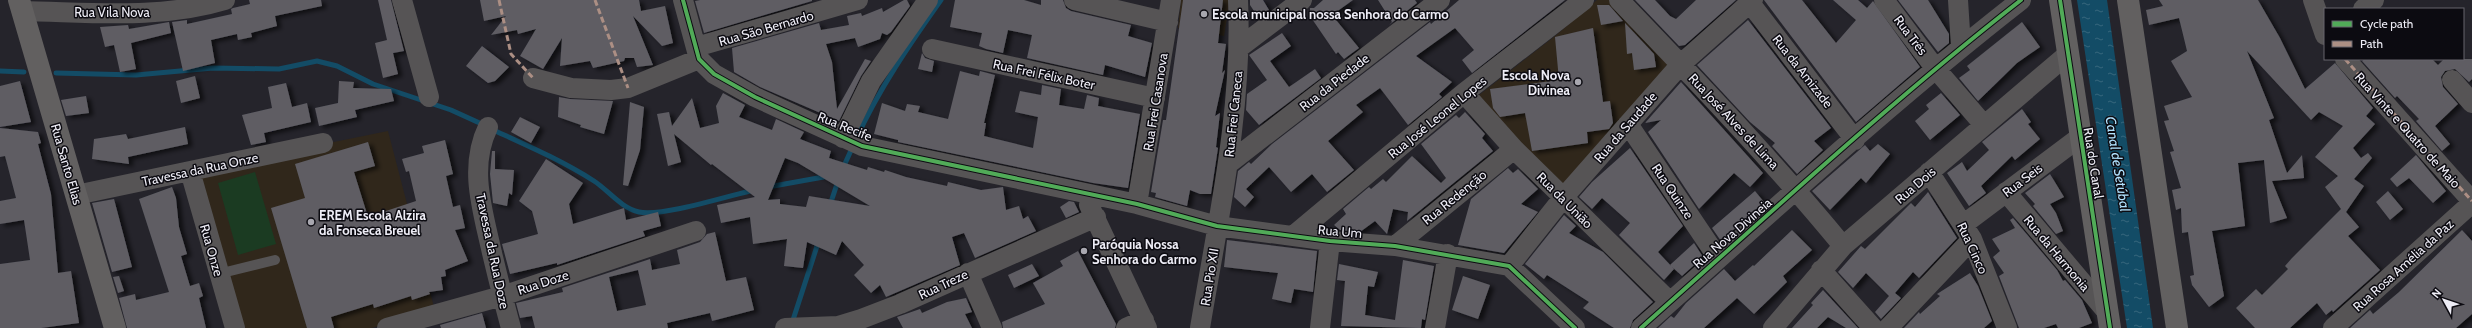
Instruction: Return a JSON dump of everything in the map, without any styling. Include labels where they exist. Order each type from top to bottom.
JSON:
[{"type":"street","name":"Rua Vila Nova","points":[[20,5],[132,13],[167,11],[208,5],[226,0]]},
{"type":"street","points":[[402,0],[429,97]]},
{"type":"street","name":"Rua Recife","points":[[683,0],[698,53],[714,74],[734,86],[851,141],[1082,191]]},
{"type":"street","name":"Rua São Bernardo","points":[[533,78],[571,88],[628,88],[698,53],[858,0]]},
{"type":"street","points":[[851,141],[871,82],[928,0]]},
{"type":"street","points":[[1074,0],[1168,22]]},
{"type":"street","name":"Rua Frei Casanova","points":[[1137,204],[1156,98],[1171,0]]},
{"type":"street","name":"Rua Frei Caneca","points":[[1217,226],[1228,164],[1240,47],[1238,0]]},
{"type":"street","points":[[1240,47],[1302,0]]},
{"type":"street","name":"Rua da Piedade","points":[[1228,164],[1440,0]]},
{"type":"street","name":"Rua José Leonel Lopes","points":[[1294,236],[1464,93],[1584,0]]},
{"type":"street","name":"Rua José Alves de Lima","points":[[1619,0],[1681,64],[1797,190],[1844,246]]},
{"type":"street","name":"Rua Três","points":[[1884,0],[1935,68],[1984,125]]},
{"type":"street","points":[[1958,0],[1961,47]]},
{"type":"street","name":"Rua Nova Divineia","points":[[1641,328],[1718,258],[1855,140],[1935,68],[2021,0]]},
{"type":"street","name":"Rua do Canal","points":[[2060,0],[2109,320]]},
{"type":"street","points":[[2128,0],[2177,328]]},
{"type":"street","points":[[2313,0],[2324,32]]},
{"type":"street","points":[[2364,8],[2374,0]]},
{"type":"street","name":"Rua da Saudade","points":[[1509,266],[1563,198],[1681,64],[1752,1]]},
{"type":"street","name":"Rua da Amizade","points":[[1752,1],[1855,140]]},
{"type":"street","name":"Rua Santo Elias","points":[[20,5],[115,328]]},
{"type":"street","name":"Rua Frei Félix Boter","points":[[932,49],[1156,98]]},
{"type":"street","name":"Rua Dois","points":[[1773,328],[1821,270],[1844,246],[2068,54]]},
{"type":"street","name":"Rua Vinte e Quatro de Maio","points":[[2346,60],[2472,202]]},
{"type":"street","points":[[2452,80],[2472,103]]},
{"type":"street","name":"Rua da União","points":[[1464,93],[1514,149],[1670,302]]},
{"type":"street","name":"Rua Quinze","points":[[1628,124],[1718,258]]},
{"type":"street","name":"Travessa da Rua Doze","points":[[488,127],[481,142],[478,180],[483,215],[510,328]]},
{"type":"street","name":"Rua Seis","points":[[1888,328],[1968,232],[2006,192],[2080,136]]},
{"type":"street","name":"Travessa da Rua Onze","points":[[76,195],[323,143]]},
{"type":"street","name":"Rua Redenção","points":[[1394,246],[1514,149]]},
{"type":"street","name":"Rua Onze","points":[[190,171],[234,328]]},
{"type":"street","name":"Rua Cinco","points":[[1929,172],[1968,232],[2007,328]]},
{"type":"street","points":[[1082,191],[1096,217],[1139,325]]},
{"type":"street","name":"Rua Um","points":[[1082,191],[1137,204],[1217,226],[1330,241],[1394,246],[1448,254],[1509,266]]},
{"type":"street","name":"Rua da Harmonia","points":[[2006,192],[2109,320]]},
{"type":"street","name":"Rua Rosa Amélia da Paz","points":[[2333,328],[2472,202]]},
{"type":"street","name":"Rua Treze","points":[[791,327],[838,326],[861,320],[1096,217]]},
{"type":"street","name":"Rua Pio XII","points":[[1200,328],[1217,226]]},
{"type":"street","name":"Rua Doze","points":[[387,328],[502,296],[696,231]]},
{"type":"street","points":[[1320,328],[1330,241]]},
{"type":"street","points":[[1435,328],[1448,254]]},
{"type":"street","points":[[1509,266],[1575,328]]},
{"type":"street","points":[[1821,270],[1873,328]]},
{"type":"street","points":[[968,273],[992,328]]},
{"type":"lane","points":[[218,274],[275,260]]},
{"type":"shaded area","name":"Escola municipal nossa Senhora do Carmo","points":[[1181,0],[1230,0],[1224,36],[1178,28]]},
{"type":"shaded area","name":"Escola Nova Divinea","points":[[1597,0],[1612,0],[1676,65],[1563,191],[1474,99],[1555,36]]},
{"type":"shaded area","name":"EREM Escola Alzira da Fonseca Breuel","points":[[388,131],[435,311],[372,328],[241,328],[196,170]]},
{"type":"green space","points":[[255,172],[276,244],[238,255],[218,183]]},
{"type":"water","name":"Canal de Setúbal","points":[[2077,0],[2107,0],[2153,328],[2127,328]]},
{"type":"building","points":[[249,0],[321,0],[322,6],[275,16],[277,26],[251,33],[252,37],[238,40],[237,34],[211,40],[215,63],[183,71],[172,22],[187,20],[187,24],[232,14],[231,9],[250,4]]},
{"type":"building","points":[[378,0],[391,0],[404,51],[393,53],[398,74],[383,78],[375,43],[387,40]]},
{"type":"building","points":[[480,0],[639,0],[641,11],[665,6],[673,43],[662,46],[633,16],[653,65],[637,67],[634,58],[625,58],[624,61],[593,68],[590,61],[560,66],[562,38],[543,69],[520,56],[536,29],[518,34],[517,30],[491,35],[506,16],[484,21]]},
{"type":"building","points":[[904,0],[907,0],[910,6],[891,32],[887,35],[882,33],[880,39],[858,47],[855,38],[826,44],[832,62],[837,109],[865,59],[871,61],[861,76],[839,121],[760,87],[734,72],[732,48],[819,23],[821,30],[849,25],[847,16],[861,13],[862,16],[882,8],[883,12]]},
{"type":"building","points":[[955,0],[1024,0],[1041,5],[1041,0],[1063,0],[1066,8],[1071,11],[1131,25],[1128,36],[1152,43],[1145,77],[1105,65],[1103,75],[1027,58],[1032,35],[1008,30],[1003,53],[986,49],[979,46],[982,33],[950,27]]},
{"type":"building","points":[[1183,0],[1223,0],[1218,43],[1226,44],[1222,73],[1225,70],[1215,116],[1220,113],[1216,147],[1218,148],[1211,194],[1200,194],[1190,190],[1187,206],[1155,197],[1156,193],[1151,192],[1163,120],[1166,120]]},
{"type":"building","points":[[1250,0],[1263,0],[1269,10],[1258,17],[1250,5]]},
{"type":"building","points":[[1323,0],[1353,0],[1332,15],[1359,48],[1344,59],[1338,52],[1336,54],[1310,16],[1310,8],[1314,8]]},
{"type":"building","points":[[1378,0],[1415,0],[1417,3],[1389,25],[1392,22]]},
{"type":"building","points":[[1459,0],[1565,0],[1472,73],[1462,60],[1474,50],[1455,28],[1416,56],[1452,82],[1439,94],[1442,97],[1408,125],[1380,88],[1356,105],[1363,112],[1328,141],[1354,170],[1327,192],[1312,174],[1291,192],[1269,167],[1246,189],[1254,197],[1245,207],[1234,197],[1238,171],[1249,162],[1251,164],[1272,144],[1430,22],[1431,24]]},
{"type":"building","points":[[1635,0],[1655,0],[1670,16],[1676,19],[1696,0],[1736,0],[1685,45],[1679,46]]},
{"type":"building","points":[[1764,0],[1802,0],[1836,43],[1856,20],[1833,0],[1858,0],[1867,8],[1873,1],[1920,67],[1856,122]]},
{"type":"building","points":[[1898,0],[1928,0],[1949,34],[1949,43],[1938,52]]},
{"type":"building","points":[[2159,0],[2258,0],[2280,38],[2305,89],[2335,63],[2373,108],[2366,116],[2375,124],[2353,148],[2361,158],[2368,153],[2372,158],[2354,179],[2364,186],[2346,212],[2359,227],[2348,236],[2380,270],[2333,312],[2332,310],[2326,315],[2317,303],[2290,328],[2255,328],[2236,308],[2256,289],[2262,295],[2288,269],[2285,266],[2292,258],[2341,209],[2325,187],[2338,176],[2315,157],[2343,126],[2319,112],[2311,120],[2247,51],[2274,118],[2269,120],[2287,173],[2302,155],[2304,178],[2272,181],[2287,218],[2270,223],[2264,160],[2238,163],[2245,226],[2212,231],[2224,296],[2209,307],[2192,285],[2190,276],[2194,275],[2188,232],[2182,233],[2181,208],[2176,210],[2172,190],[2181,188],[2170,152],[2174,151],[2164,121],[2169,120],[2164,106],[2192,97],[2171,61],[2187,51],[2179,18],[2149,25],[2146,10],[2163,6]]},
{"type":"building","points":[[695,1],[812,1],[704,33]]},
{"type":"building","points":[[1597,5],[1609,5],[1623,21],[1601,25]]},
{"type":"building","points":[[1748,20],[1831,128],[1814,141],[1823,150],[1797,174],[1772,146],[1775,143],[1750,122],[1697,65]]},
{"type":"building","points":[[169,22],[171,33],[131,43],[136,69],[120,72],[114,45],[105,47],[100,27],[128,25],[129,29]]},
{"type":"building","points":[[2022,22],[2040,47],[2017,63],[1978,101],[1959,78],[1970,70],[1967,66]]},
{"type":"building","points":[[1625,23],[1654,54],[1656,67],[1634,70],[1632,53],[1627,54]]},
{"type":"building","points":[[1593,28],[1603,102],[1610,101],[1613,123],[1609,129],[1587,132],[1588,143],[1532,151],[1525,113],[1500,117],[1493,108],[1490,89],[1559,80],[1555,37]]},
{"type":"building","points":[[1282,33],[1291,46],[1270,61],[1289,87],[1315,69],[1321,78],[1259,125],[1246,110],[1247,94],[1267,80],[1249,55]]},
{"type":"building","points":[[482,46],[509,67],[495,81],[488,83],[466,66]]},
{"type":"building","points":[[922,53],[925,58],[934,61],[932,72],[918,69]]},
{"type":"building","points":[[2472,59],[2472,79],[2469,82],[2455,69],[2445,71],[2441,77],[2443,87],[2458,104],[2435,126],[2450,144],[2442,151],[2416,121],[2419,119],[2397,96],[2395,98],[2362,61],[2433,60],[2438,65],[2443,60]]},
{"type":"building","points":[[960,71],[979,76],[980,71],[995,75],[984,123],[986,123],[984,136],[1033,148],[1038,117],[1015,112],[1020,91],[1041,95],[1042,85],[1061,89],[1059,105],[1084,109],[1087,95],[1099,98],[1098,106],[1140,114],[1128,188],[1093,183],[898,142],[898,140],[874,134],[882,103],[905,111],[907,104],[920,106],[918,112],[948,119]]},
{"type":"building","points":[[195,76],[200,98],[181,103],[176,81]]},
{"type":"building","points":[[20,81],[31,122],[0,127],[0,86]]},
{"type":"building","points":[[339,81],[354,82],[353,88],[391,89],[394,101],[355,110],[357,117],[319,126],[315,108],[338,103]]},
{"type":"building","points":[[1681,82],[1763,173],[1750,187],[1734,173],[1699,209],[1648,132],[1661,120],[1645,123]]},
{"type":"building","points":[[286,83],[292,107],[307,103],[311,122],[264,133],[266,142],[251,145],[242,115],[272,108],[268,87]]},
{"type":"building","points":[[723,93],[745,105],[739,117],[772,130],[776,119],[804,132],[800,139],[831,151],[829,158],[867,170],[868,167],[884,172],[885,170],[906,177],[947,186],[948,182],[981,190],[1003,187],[1006,210],[1019,206],[1023,219],[1028,216],[1036,231],[975,258],[964,233],[952,237],[960,265],[886,297],[880,285],[871,293],[854,275],[864,265],[842,241],[836,255],[807,242],[803,268],[784,266],[787,239],[753,244],[750,217],[721,223],[717,205],[755,197],[712,164],[711,165],[674,134],[681,162],[668,166],[657,114],[669,112],[672,126],[692,98],[700,128],[719,123],[716,106]],"holes":[[[785,158],[798,163],[870,206],[809,196],[806,207],[780,204],[780,199],[768,200]]]},
{"type":"building","points":[[1941,93],[1960,115],[1930,140],[1915,121],[1929,109],[1926,105]]},
{"type":"building","points":[[86,96],[89,113],[66,116],[61,100]]},
{"type":"building","points":[[559,97],[613,101],[604,134],[580,127],[581,125],[558,117]]},
{"type":"building","points":[[630,102],[644,107],[640,150],[628,186],[623,185]]},
{"type":"building","points":[[2022,109],[2031,122],[2028,124],[2040,139],[2015,160],[2012,156],[1981,186],[1986,193],[1969,206],[1947,173],[1962,162],[1967,171],[1989,150],[1982,142]]},
{"type":"building","points":[[1465,112],[1485,134],[1482,138],[1493,151],[1407,221],[1408,212],[1393,209],[1387,234],[1375,221],[1360,232],[1340,230],[1334,225],[1346,214],[1343,209],[1369,187],[1371,189],[1383,179],[1386,182],[1412,156],[1441,183],[1446,178],[1421,144],[1456,115],[1459,118]]},
{"type":"building","points":[[520,117],[540,127],[531,143],[511,132]]},
{"type":"building","points":[[185,127],[188,144],[128,157],[129,164],[92,159],[94,139],[126,134],[128,139]]},
{"type":"building","points":[[0,128],[38,132],[41,143],[38,144],[51,194],[58,273],[71,271],[79,323],[41,328],[0,328],[0,264],[30,260],[24,220],[0,224],[0,201],[16,198],[5,156],[0,157]]},
{"type":"building","points":[[445,140],[453,174],[446,176],[453,207],[460,205],[465,228],[455,230],[468,261],[445,270],[446,276],[441,277],[443,290],[429,292],[430,294],[412,300],[411,296],[374,308],[373,304],[331,317],[334,328],[307,328],[271,208],[305,198],[295,164],[368,142],[375,166],[354,172],[368,217],[416,201],[409,171],[406,172],[402,159],[424,153],[422,146]]},
{"type":"building","points":[[1878,144],[1890,154],[1866,183],[1861,178],[1830,210],[1812,191],[1865,145],[1870,151]]},
{"type":"building","points":[[1630,148],[1683,226],[1658,252],[1674,269],[1664,280],[1619,235],[1630,223],[1602,198],[1592,209],[1579,197],[1592,182]]},
{"type":"building","points":[[492,151],[495,151],[495,169],[514,170],[512,195],[509,193],[507,206],[493,203],[490,174]]},
{"type":"building","points":[[2416,155],[2446,191],[2433,203],[2409,178],[2397,187],[2390,179]]},
{"type":"building","points":[[546,159],[583,183],[569,204],[573,224],[624,208],[626,220],[658,212],[661,226],[643,231],[645,236],[557,265],[557,263],[510,274],[502,244],[538,234],[532,211],[519,201]]},
{"type":"building","points":[[1508,168],[1513,173],[1518,169],[1538,189],[1521,204],[1538,212],[1504,253],[1458,245],[1471,199]]},
{"type":"building","points":[[2050,174],[2064,197],[2050,204],[2056,213],[2063,231],[2056,234],[2033,206],[2035,204],[2025,193]]},
{"type":"building","points":[[172,187],[176,198],[179,227],[187,254],[181,256],[190,286],[199,283],[203,296],[199,298],[206,328],[127,328],[119,298],[135,294],[136,300],[169,292],[139,199]]},
{"type":"building","points":[[1755,191],[1764,202],[1721,241],[1712,228]]},
{"type":"building","points":[[2388,191],[2403,209],[2390,220],[2376,202]]},
{"type":"building","points":[[1928,192],[1957,238],[1919,278],[1913,272],[1895,293],[1901,298],[1881,319],[1875,312],[1889,296],[1866,273],[1853,288],[1838,272],[1861,246],[1865,249],[1911,203],[1915,207]]},
{"type":"building","points":[[114,199],[132,267],[112,272],[92,203]]},
{"type":"building","points":[[1069,201],[1074,202],[1079,212],[1066,218],[1060,207]]},
{"type":"building","points":[[1564,215],[1576,226],[1569,233],[1603,252],[1653,302],[1633,320],[1630,328],[1614,328],[1583,308],[1589,302],[1547,275],[1544,279],[1525,264]]},
{"type":"building","points":[[2013,218],[2057,270],[2063,281],[2065,280],[2082,300],[2092,323],[2079,328],[2058,328],[2056,324],[2044,328],[2019,328],[1999,276],[2004,273],[1993,257],[2000,251],[1992,239],[2015,228],[2010,220]]},
{"type":"building","points":[[1792,230],[1812,250],[1783,276],[1787,282],[1754,314],[1737,298],[1704,328],[1658,328],[1671,316],[1674,318],[1686,303],[1724,269],[1735,281],[1753,265],[1754,266]]},
{"type":"building","points":[[2462,230],[2472,241],[2472,314],[2456,328],[2350,328],[2370,310],[2373,314],[2399,292]]},
{"type":"building","points":[[715,232],[726,281],[746,277],[754,310],[712,321],[710,313],[667,323],[668,328],[535,328],[532,316],[520,318],[516,303],[563,292],[562,288],[650,259],[652,270],[680,264],[677,250],[700,242],[707,234]],"holes":[[[638,270],[646,305],[617,311],[609,277]]]},
{"type":"building","points":[[1227,240],[1317,251],[1313,292],[1294,289],[1291,303],[1272,299],[1278,273],[1224,267]]},
{"type":"building","points":[[1694,243],[1703,257],[1682,276],[1670,265]]},
{"type":"building","points":[[1078,251],[1116,324],[1115,328],[1003,328],[1002,322],[1045,304],[1033,283],[1063,266],[1060,261]]},
{"type":"building","points":[[1403,260],[1434,266],[1425,320],[1422,319],[1421,328],[1341,326],[1345,281],[1337,280],[1339,264],[1378,272],[1374,287],[1368,286],[1365,315],[1395,320]]},
{"type":"building","points":[[1032,264],[1039,276],[1014,288],[1008,275]]},
{"type":"building","points":[[1970,273],[1978,286],[1992,321],[1984,328],[1904,328],[1919,312],[1920,314],[1940,296],[1937,294]]},
{"type":"building","points":[[119,276],[124,291],[118,293],[113,277]]},
{"type":"building","points":[[1463,276],[1490,285],[1478,319],[1452,310]]},
{"type":"building","points":[[1823,290],[1858,328],[1846,328],[1828,317],[1817,328],[1792,328],[1813,305],[1811,303]]},
{"type":"building","points":[[966,298],[972,312],[965,314],[972,328],[903,328],[897,317],[920,309],[922,313],[947,302]]},
{"type":"building","points":[[482,313],[486,328],[441,328],[440,325]]},
{"type":"waterway","points":[[856,139],[874,103],[895,68],[941,0]]},
{"type":"waterway","points":[[56,73],[136,75],[213,68],[279,69],[317,61],[337,66],[373,84],[451,110],[484,125]]},
{"type":"waterway","points":[[0,71],[24,72]]},
{"type":"waterway","points":[[491,129],[569,166],[594,181],[626,207],[639,212],[663,212],[679,209],[754,190]]},
{"type":"waterway","points":[[843,168],[853,146]]},
{"type":"waterway","points":[[768,187],[829,176]]},
{"type":"waterway","points":[[830,205],[838,181]]},
{"type":"waterway","points":[[792,323],[819,240]]},
{"type":"marked path","points":[[499,0],[511,54],[533,78]]},
{"type":"marked path","points":[[595,0],[628,88]]},
{"type":"marked path","points":[[2346,60],[2472,201]]},
{"type":"cycle path","points":[[683,0],[699,59],[714,74],[755,97],[862,146],[1137,204],[1217,226],[1330,241],[1395,246],[1509,266],[1575,328]]},
{"type":"cycle path","points":[[1641,328],[1876,120],[2021,0]]},
{"type":"cycle path","points":[[2060,0],[2110,328]]},
{"type":"place","name":"Escola municipal nossa Senhora do Carmo","points":[[1204,14]]},
{"type":"place","name":"Escola Nova Divinea","points":[[1578,82]]},
{"type":"place","name":"EREM Escola Alzira da Fonseca Breuel","points":[[311,222]]},
{"type":"place","name":"Paróquia Nossa Senhora do Carmo","points":[[1084,251]]}]
